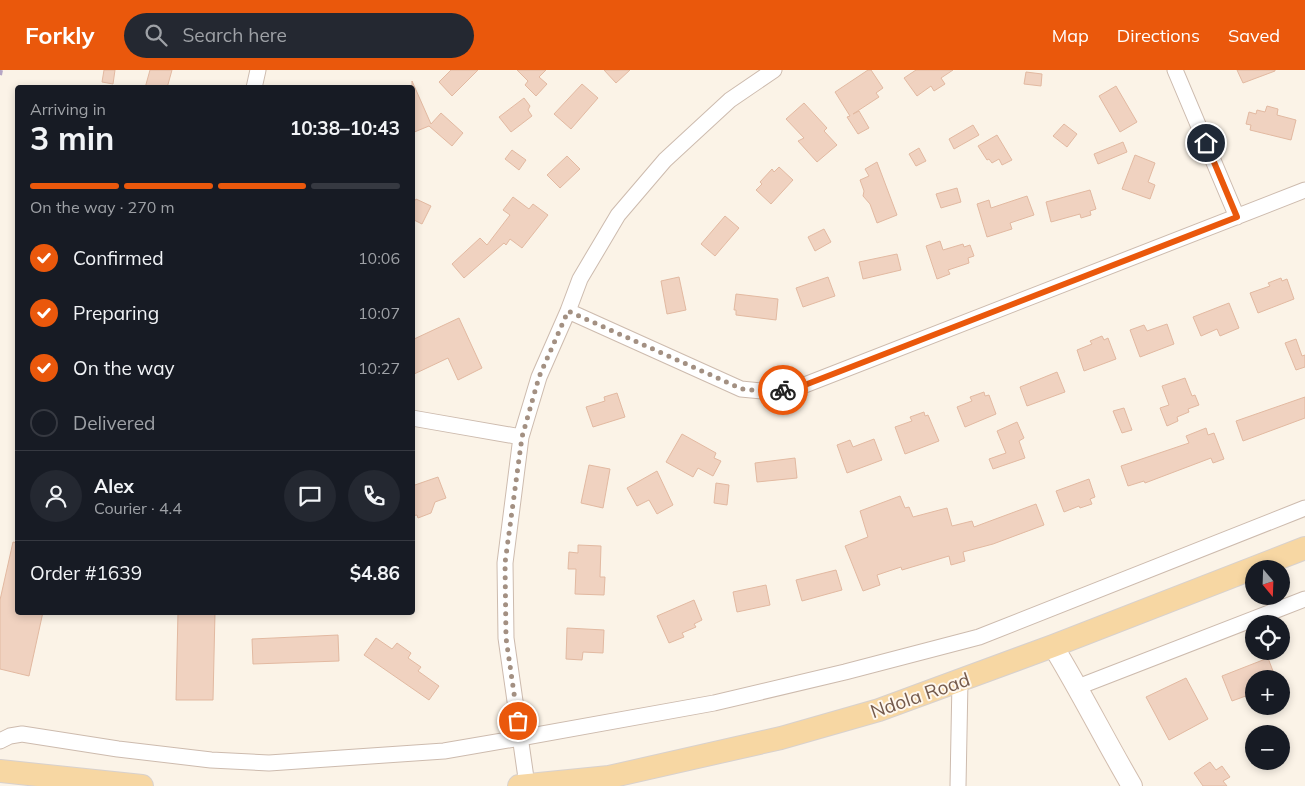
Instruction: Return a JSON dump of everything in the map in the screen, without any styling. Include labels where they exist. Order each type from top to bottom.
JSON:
[{"type":"main road","name":"Ndola Road","points":[[520,786],[580,783],[609,777],[781,738],[879,710],[1053,646],[1305,548]]},
{"type":"main road","points":[[0,771],[142,786]]},
{"type":"street","points":[[255,85],[258,70]]},
{"type":"street","points":[[527,785],[506,638],[505,563],[522,437],[539,377],[580,279],[623,208],[665,160],[730,100],[774,70]]},
{"type":"street","points":[[1175,70],[1237,217]]},
{"type":"street","points":[[568,311],[742,389],[771,392],[797,388],[1305,190]]},
{"type":"street","points":[[415,419],[522,437]]},
{"type":"street","points":[[0,741],[10,736],[22,734],[173,756],[269,763],[444,750],[520,738],[714,703],[845,672],[979,637],[1305,508]]},
{"type":"street","points":[[1078,687],[1305,598]]},
{"type":"street","points":[[1053,646],[1078,687],[1132,786]]},
{"type":"street","points":[[958,786],[960,681]]},
{"type":"building","points":[[104,70],[115,70],[113,84],[102,82]]},
{"type":"building","points":[[150,70],[172,70],[168,85],[146,85]]},
{"type":"building","points":[[451,70],[478,70],[452,96],[439,82]]},
{"type":"building","points":[[517,70],[546,70],[539,77],[547,84],[536,96],[525,85],[528,81]]},
{"type":"building","points":[[604,70],[630,70],[616,83]]},
{"type":"building","points":[[868,70],[871,70],[883,88],[876,93],[879,97],[853,114],[859,111],[869,128],[858,134],[847,117],[850,116],[835,92]]},
{"type":"building","points":[[916,70],[953,70],[941,78],[945,84],[934,91],[931,86],[917,96],[904,78]]},
{"type":"building","points":[[1237,70],[1275,70],[1275,71],[1243,83]]},
{"type":"building","points":[[1026,72],[1042,74],[1041,86],[1024,84]]},
{"type":"building","points":[[582,84],[598,98],[571,129],[554,114]]},
{"type":"building","points":[[1116,86],[1137,122],[1120,132],[1099,96]]},
{"type":"building","points":[[415,88],[431,124],[441,113],[463,133],[452,146],[429,126],[415,132]]},
{"type":"building","points":[[524,98],[530,106],[528,110],[532,116],[511,132],[499,117]]},
{"type":"building","points":[[804,103],[827,128],[824,131],[837,145],[817,162],[798,141],[804,138],[786,119]]},
{"type":"building","points":[[1267,106],[1278,109],[1277,115],[1296,120],[1291,140],[1250,130],[1251,125],[1246,124],[1249,112],[1256,114],[1257,110],[1265,112]]},
{"type":"building","points":[[1064,124],[1077,134],[1067,147],[1053,136]]},
{"type":"building","points":[[973,125],[979,135],[954,149],[949,139]]},
{"type":"building","points":[[997,135],[1012,160],[1002,165],[999,159],[992,163],[989,159],[987,160],[978,146]]},
{"type":"building","points":[[1123,142],[1127,152],[1098,164],[1094,154]]},
{"type":"building","points":[[919,148],[926,161],[916,166],[909,154]]},
{"type":"building","points":[[512,150],[526,160],[519,170],[505,159]]},
{"type":"building","points":[[1135,155],[1155,163],[1148,182],[1155,185],[1150,199],[1122,189]]},
{"type":"building","points":[[567,156],[580,169],[560,188],[547,175]]},
{"type":"building","points":[[877,162],[897,215],[877,223],[870,204],[863,196],[864,191],[860,180],[869,176],[865,169]]},
{"type":"building","points":[[779,167],[793,180],[771,204],[756,190],[762,184],[760,182],[772,169],[774,172]]},
{"type":"building","points":[[957,188],[961,202],[941,208],[936,194]]},
{"type":"building","points":[[1090,190],[1096,209],[1090,211],[1091,215],[1081,218],[1080,214],[1051,222],[1046,202]]},
{"type":"building","points":[[1027,196],[1034,215],[1010,223],[1012,229],[987,237],[977,204],[989,200],[991,208]]},
{"type":"building","points":[[513,197],[529,209],[533,204],[548,215],[522,248],[510,239],[506,245],[504,243],[464,278],[452,264],[480,238],[487,245],[510,215],[503,210]]},
{"type":"building","points":[[416,199],[431,206],[422,224],[415,220]]},
{"type":"building","points":[[725,216],[739,228],[715,256],[701,244]]},
{"type":"building","points":[[824,229],[831,242],[815,251],[808,237]]},
{"type":"building","points":[[940,241],[943,250],[963,244],[964,247],[970,245],[974,256],[968,258],[969,263],[948,270],[950,274],[937,279],[926,246]]},
{"type":"building","points":[[897,254],[901,270],[863,279],[859,262]]},
{"type":"building","points":[[679,277],[686,310],[667,314],[661,281]]},
{"type":"building","points":[[828,277],[835,296],[803,307],[796,288]]},
{"type":"building","points":[[1281,278],[1282,281],[1287,279],[1294,299],[1258,313],[1250,293],[1270,286],[1268,283]]},
{"type":"building","points":[[736,294],[778,299],[776,320],[736,315],[736,310],[734,310]]},
{"type":"building","points":[[1229,303],[1239,328],[1220,336],[1217,329],[1201,336],[1193,317]]},
{"type":"building","points":[[459,318],[482,368],[458,380],[448,358],[415,374],[415,339]]},
{"type":"building","points":[[1167,324],[1174,344],[1140,357],[1130,330],[1144,325],[1147,331]]},
{"type":"building","points":[[1102,336],[1104,340],[1108,338],[1116,359],[1084,371],[1077,350],[1092,344],[1090,341]]},
{"type":"building","points":[[1296,339],[1302,356],[1305,355],[1305,367],[1296,370],[1285,343]]},
{"type":"building","points":[[1057,372],[1065,392],[1027,406],[1020,387]]},
{"type":"building","points":[[1185,378],[1192,396],[1195,395],[1199,405],[1188,409],[1189,412],[1177,417],[1178,421],[1167,426],[1160,408],[1169,405],[1162,386]]},
{"type":"building","points":[[984,392],[985,396],[989,395],[996,414],[965,427],[957,407],[972,401],[970,397]]},
{"type":"building","points":[[617,393],[625,417],[593,427],[586,407],[605,401],[604,397]]},
{"type":"building","points":[[1305,397],[1305,418],[1243,441],[1236,421]]},
{"type":"building","points":[[1124,408],[1132,430],[1122,433],[1113,411]]},
{"type":"building","points":[[924,412],[925,416],[928,415],[939,441],[905,454],[895,427],[912,421],[910,417]]},
{"type":"building","points":[[1017,422],[1024,438],[1019,441],[1025,458],[993,469],[989,459],[1006,453],[997,431]]},
{"type":"building","points":[[1206,428],[1208,435],[1214,433],[1224,459],[1213,463],[1211,458],[1145,483],[1144,481],[1128,486],[1121,466],[1189,443],[1186,436]]},
{"type":"building","points":[[682,434],[716,453],[714,458],[721,461],[713,476],[698,468],[693,477],[666,462]]},
{"type":"building","points":[[874,439],[882,460],[847,473],[837,445],[850,440],[853,447]]},
{"type":"building","points":[[795,458],[797,478],[757,482],[755,463]]},
{"type":"building","points":[[589,465],[610,469],[603,508],[581,503]]},
{"type":"building","points":[[657,471],[673,505],[657,514],[649,500],[637,506],[627,488]]},
{"type":"building","points":[[438,477],[446,498],[435,502],[431,513],[418,518],[417,515],[415,515],[415,485]]},
{"type":"building","points":[[1089,479],[1095,497],[1090,499],[1092,504],[1080,508],[1079,506],[1064,512],[1056,491]]},
{"type":"building","points":[[716,483],[729,485],[727,505],[714,503]]},
{"type":"building","points":[[900,496],[905,508],[909,507],[913,517],[947,508],[952,526],[972,521],[974,527],[1036,504],[1044,525],[993,544],[963,552],[965,561],[951,565],[949,556],[902,570],[901,567],[877,575],[880,585],[863,591],[845,546],[868,537],[860,511]]},
{"type":"building","points":[[13,542],[15,542],[15,615],[42,615],[29,676],[0,669],[0,600]]},
{"type":"building","points":[[578,545],[601,546],[600,577],[605,577],[604,595],[575,594],[576,569],[568,569],[569,552],[578,553]]},
{"type":"building","points":[[836,570],[842,590],[802,601],[796,580]]},
{"type":"building","points":[[766,585],[770,605],[737,612],[733,592]]},
{"type":"building","points":[[694,600],[702,620],[694,624],[696,627],[682,633],[684,637],[669,643],[657,616]]},
{"type":"building","points":[[178,615],[215,615],[213,700],[176,700]]},
{"type":"building","points":[[567,628],[604,630],[603,653],[583,652],[582,660],[566,659]]},
{"type":"building","points":[[338,635],[339,661],[253,664],[252,639]]},
{"type":"building","points":[[376,638],[392,649],[397,643],[411,653],[408,658],[421,667],[418,671],[439,686],[429,700],[364,655]]},
{"type":"building","points":[[1263,660],[1269,660],[1273,670],[1245,670],[1245,696],[1232,701],[1222,676]]},
{"type":"building","points":[[1186,678],[1208,719],[1169,740],[1146,697]]},
{"type":"building","points":[[1210,762],[1216,770],[1222,766],[1230,777],[1223,781],[1227,786],[1203,786],[1194,773]]},
{"type":"railway","points":[[0,75],[1,70]]},
{"type":"way so far","points":[[518,721],[506,638],[505,563],[522,437],[539,377],[568,311],[742,389],[771,392],[783,390]]},
{"type":"route","points":[[783,390],[797,388],[1237,217],[1206,143]]}]
